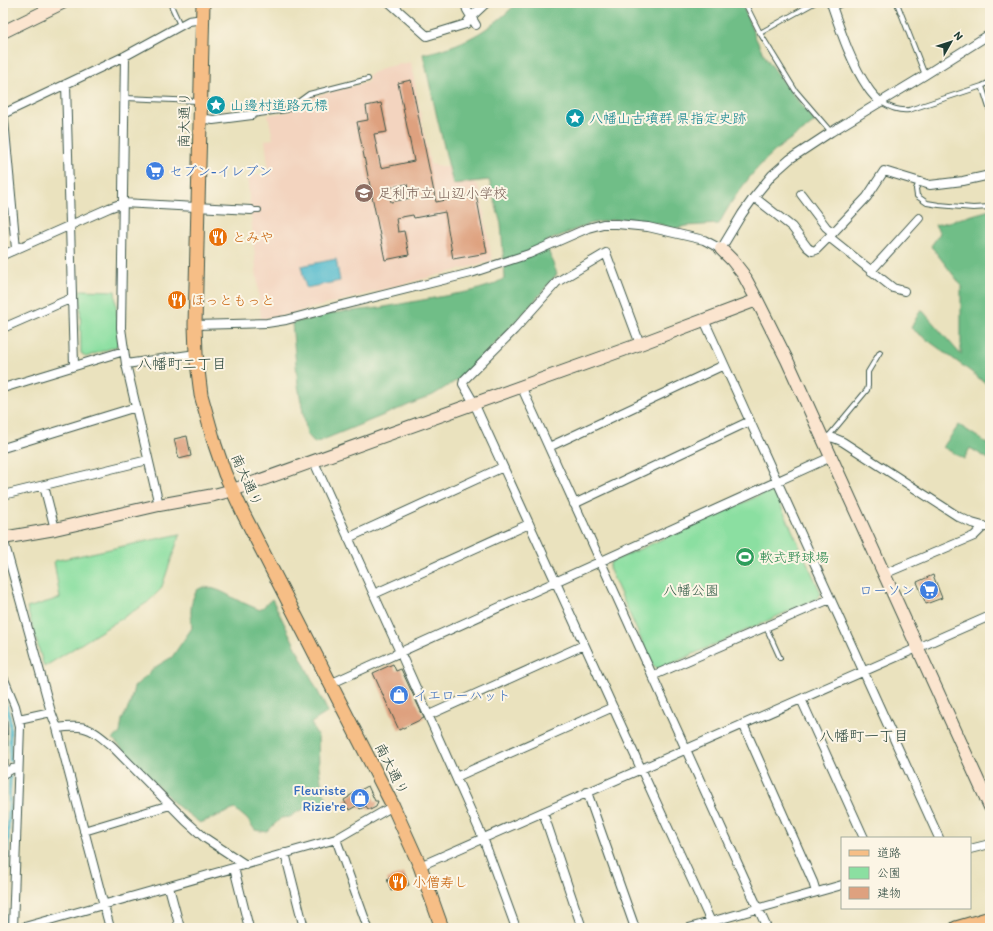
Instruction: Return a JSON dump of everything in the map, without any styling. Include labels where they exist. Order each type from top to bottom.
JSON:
[{"type":"main road","name":"南大通り","points":[[203,3],[195,325],[196,354],[201,395],[215,445],[232,490],[393,806],[420,866],[442,928]]},
{"type":"main road","points":[[956,928],[990,918]]},
{"type":"street","points":[[3,32],[62,3]]},
{"type":"street","points":[[390,3],[427,36],[466,24],[471,17],[486,3]]},
{"type":"street","points":[[465,3],[467,10],[476,24]]},
{"type":"street","points":[[832,5],[850,54],[860,75],[869,90],[880,102]]},
{"type":"street","points":[[3,114],[125,56],[180,25],[192,20],[202,20]]},
{"type":"street","points":[[721,249],[754,197],[772,175],[790,159],[990,34]]},
{"type":"street","points":[[125,56],[121,328],[126,364],[159,505]]},
{"type":"street","points":[[66,84],[74,365]]},
{"type":"street","points":[[3,109],[16,249]]},
{"type":"street","points":[[200,118],[213,120],[252,115]]},
{"type":"street","points":[[754,197],[792,227],[812,251],[816,250],[867,197],[884,171],[930,185],[962,181],[990,174]]},
{"type":"street","points":[[801,194],[831,235],[893,288],[904,291]]},
{"type":"street","points":[[3,255],[123,203],[255,210]]},
{"type":"street","points":[[871,270],[919,218]]},
{"type":"street","points":[[195,325],[267,323],[286,320],[471,273],[528,254],[588,228],[603,224],[648,227],[704,240],[721,249],[743,274],[825,438],[831,457],[990,807]]},
{"type":"street","points":[[640,344],[606,253],[556,282],[514,330],[464,380],[464,384],[711,922]]},
{"type":"street","points":[[3,328],[72,298]]},
{"type":"street","points":[[110,928],[57,728],[51,712],[3,538],[54,529],[232,490],[314,462],[757,300]]},
{"type":"street","points":[[704,320],[939,837]]},
{"type":"street","points":[[3,388],[74,365],[124,351]]},
{"type":"street","points":[[126,364],[196,354]]},
{"type":"street","points":[[548,448],[724,365]]},
{"type":"street","points":[[521,386],[767,928]]},
{"type":"street","points":[[3,448],[136,407]]},
{"type":"street","points":[[574,504],[750,421]]},
{"type":"street","points":[[825,438],[834,438],[851,447],[959,517],[972,523],[987,527]]},
{"type":"street","points":[[330,684],[831,457]]},
{"type":"street","points":[[3,495],[148,460]]},
{"type":"street","points":[[314,462],[483,838],[516,928]]},
{"type":"street","points":[[348,538],[503,467]]},
{"type":"street","points":[[44,486],[54,529]]},
{"type":"street","points":[[374,594],[529,524]]},
{"type":"street","points":[[884,574],[974,536],[987,527]]},
{"type":"street","points":[[652,676],[830,599]]},
{"type":"street","points":[[420,866],[990,616]]},
{"type":"street","points":[[429,716],[584,644]]},
{"type":"street","points":[[3,677],[15,706],[20,726],[13,928],[20,928],[53,919],[336,839],[393,806]]},
{"type":"street","points":[[801,699],[864,837]]},
{"type":"street","points":[[456,777],[613,708]]},
{"type":"street","points":[[19,719],[51,712]]},
{"type":"street","points":[[743,724],[813,882],[816,892]]},
{"type":"street","points":[[57,728],[80,727],[89,729],[100,736],[112,746],[136,772],[204,838],[246,865]]},
{"type":"street","points":[[5,773],[12,769],[18,768]]},
{"type":"street","points":[[588,792],[635,928]]},
{"type":"street","points":[[84,831],[170,805]]},
{"type":"street","points":[[543,812],[582,928]]},
{"type":"street","points":[[336,839],[368,928]]},
{"type":"street","points":[[971,849],[990,844]]},
{"type":"street","points":[[285,853],[304,928]]},
{"type":"street","points":[[234,868],[250,928]]},
{"type":"street","points":[[689,928],[841,885]]},
{"type":"street","points":[[169,887],[180,928]]},
{"type":"street","points":[[53,919],[55,928]]},
{"type":"lane","points":[[170,3],[180,25]]},
{"type":"lane","points":[[745,3],[760,33],[795,90],[831,132]]},
{"type":"lane","points":[[760,33],[814,3]]},
{"type":"lane","points":[[832,5],[844,3]]},
{"type":"lane","points":[[897,3],[925,75]]},
{"type":"lane","points":[[252,115],[287,110],[309,94],[368,79]]},
{"type":"lane","points":[[880,102],[901,111],[909,110],[990,82]]},
{"type":"lane","points":[[982,86],[990,111]]},
{"type":"lane","points":[[125,98],[200,101]]},
{"type":"lane","points":[[919,182],[916,189],[916,196],[926,203],[966,207],[990,207]]},
{"type":"lane","points":[[825,438],[867,390],[868,372],[880,352]]},
{"type":"lane","points":[[766,627],[780,658]]},
{"type":"lane","points":[[3,712],[5,722],[5,773]]},
{"type":"shaded area","name":"足利市立 山辺小学校","points":[[411,62],[430,164],[447,167],[478,185],[492,261],[283,316],[261,319],[247,176],[269,173],[265,140],[273,139],[268,115],[289,111],[307,98],[368,82],[368,75],[386,67]]},
{"type":"green space","points":[[517,3],[742,3],[756,39],[767,59],[815,122],[780,147],[759,167],[737,194],[719,224],[686,226],[673,229],[659,224],[632,219],[611,220],[589,224],[545,242],[557,274],[532,304],[471,370],[433,395],[315,443],[307,434],[298,385],[292,323],[333,313],[379,308],[472,291],[492,285],[505,278],[501,224],[489,180],[453,184],[423,54],[450,47],[474,36],[496,22]]},
{"type":"green space","points":[[990,210],[990,387],[911,328],[921,309],[961,355],[961,285],[931,246],[940,233],[935,225]]},
{"type":"green space","points":[[80,290],[115,291],[119,341],[117,346],[86,357],[81,353]]},
{"type":"green space","points":[[959,425],[990,445],[990,460],[970,448],[964,459],[943,447]]},
{"type":"green space","name":"八幡公園","points":[[769,491],[775,493],[821,593],[818,598],[660,669],[653,666],[609,568],[611,562]]},
{"type":"green space","points":[[180,534],[161,589],[148,602],[44,667],[27,608],[60,598],[54,561]]},
{"type":"green space","points":[[204,587],[219,590],[260,610],[272,599],[328,712],[311,723],[318,737],[319,768],[322,788],[327,799],[297,812],[290,817],[281,818],[267,832],[255,830],[247,819],[235,809],[200,823],[175,804],[113,739],[120,733],[122,720],[130,704],[134,687],[157,666],[172,657],[192,628],[192,601],[197,590]]},
{"type":"water","points":[[336,259],[340,281],[306,288],[301,266]]},
{"type":"building","points":[[411,80],[436,202],[476,194],[487,253],[453,259],[445,212],[414,218],[413,215],[396,218],[398,232],[404,231],[409,255],[385,260],[357,122],[368,120],[366,106],[381,103],[387,132],[374,134],[381,168],[414,161],[398,83]],"holes":[[[407,184],[410,198],[391,202],[388,188]]]},
{"type":"building","points":[[187,436],[191,456],[179,459],[174,439]]},
{"type":"building","name":"ローソン","points":[[933,575],[942,598],[926,604],[917,582]]},
{"type":"building","name":"イエローハット","points":[[393,664],[396,671],[401,669],[424,718],[399,730],[373,673]]},
{"type":"building","name":"Fleuriste Rizie're","points":[[368,786],[375,801],[378,801],[376,807],[370,810],[370,808],[368,809],[366,806],[360,809],[358,805],[349,810],[344,800]]},
{"type":"building","name":"小僧寿し","points":[[404,873],[409,885],[391,891],[387,879]]},
{"type":"waterway","points":[[3,697],[10,721],[10,761]]},
{"type":"waterway","points":[[5,928],[10,777]]},
{"type":"place","name":"山邊村道路元標","points":[[216,105]]},
{"type":"place","name":"八幡山古墳群 県指定史跡","points":[[575,118]]},
{"type":"place","name":"セブン-イレブン","points":[[155,171]]},
{"type":"place","name":"足利市立 山辺小学校","points":[[364,193]]},
{"type":"place","name":"とみや","points":[[218,237]]},
{"type":"place","name":"ほっともっと","points":[[177,300]]},
{"type":"place","name":"軟式野球場","points":[[745,557]]},
{"type":"place","name":"ローソン","points":[[929,590]]},
{"type":"place","name":"イエローハット","points":[[399,695]]},
{"type":"place","name":"Fleuriste Rizie're","points":[[360,798]]},
{"type":"place","name":"小僧寿し","points":[[398,882]]},
{"type":"district","name":"八幡町二丁目","points":[[182,364]]},
{"type":"district","name":"八幡町一丁目","points":[[864,736]]}]
